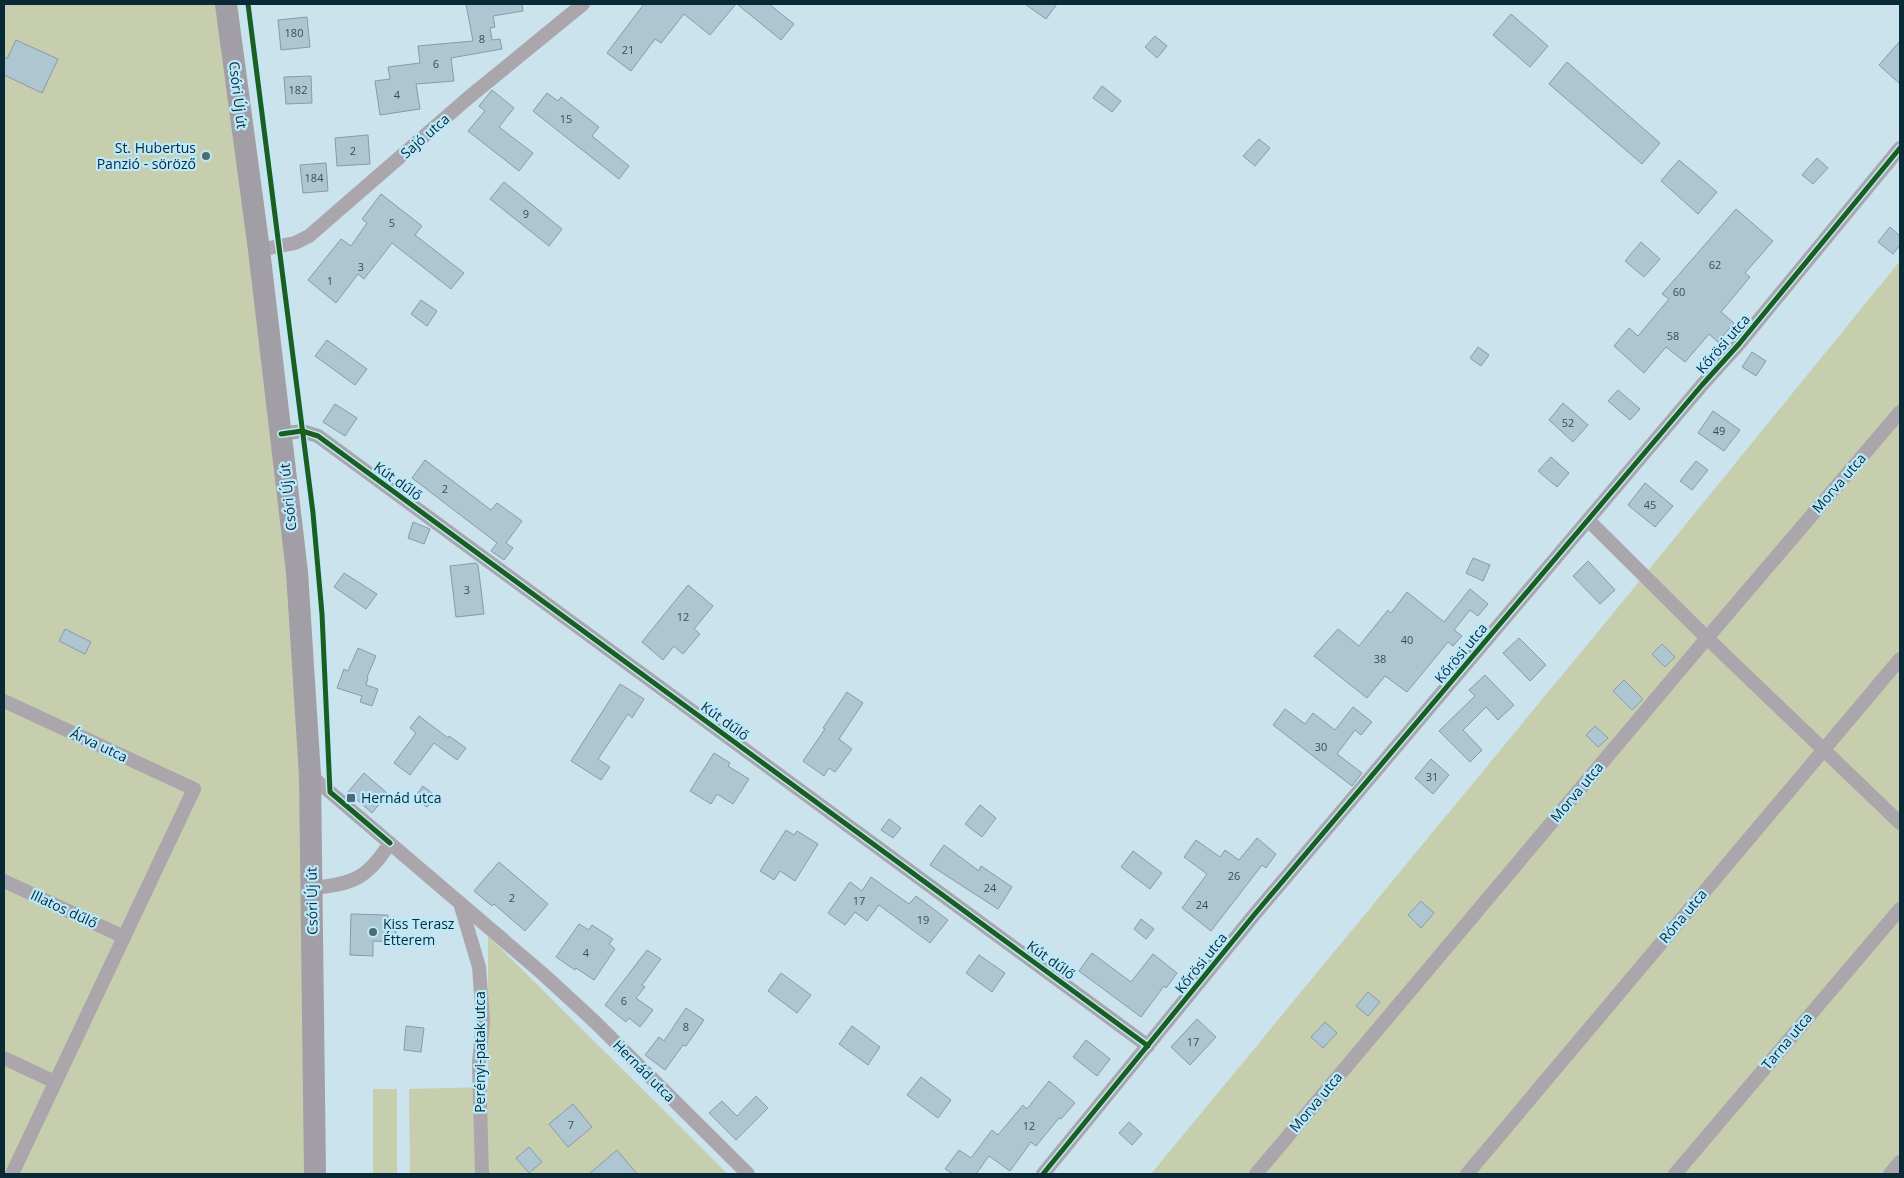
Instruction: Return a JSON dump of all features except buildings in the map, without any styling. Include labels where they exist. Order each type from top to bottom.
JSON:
[{"type":"main road","name":"Csóri Új út","points":[[226,4],[259,250],[297,572],[310,775],[315,1174]]},
{"type":"street","name":"Sajó utca","points":[[259,250],[295,243],[309,236],[468,98],[583,4]]},
{"type":"street","name":"Kőrösi utca","points":[[1043,1174],[1254,915],[1702,384],[1739,344],[1900,148]]},
{"type":"street","name":"Morva utca","points":[[1256,1174],[1707,638],[1900,412]]},
{"type":"street","name":"Kút dűlő","points":[[281,434],[302,431],[318,436],[1148,1046]]},
{"type":"street","points":[[1588,520],[1707,638],[1900,823]]},
{"type":"street","name":"Róna utca","points":[[1467,1174],[1900,659]]},
{"type":"street","name":"Árva utca","points":[[4,701],[194,789],[124,936]]},
{"type":"street","name":"Hernád utca","points":[[310,775],[543,974],[595,1022],[748,1174]]},
{"type":"street","points":[[312,888],[341,885],[352,881],[374,865],[390,843]]},
{"type":"street","name":"Illatos dűlő","points":[[4,881],[124,936]]},
{"type":"street","name":"Perényi-patak utca","points":[[460,902],[479,967],[483,1020],[479,1064],[482,1174]]},
{"type":"street","name":"Tarna utca","points":[[1675,1174],[1900,909]]},
{"type":"street","points":[[12,1174],[124,936]]},
{"type":"street","points":[[4,1058],[55,1082]]},
{"type":"street","points":[[1890,1174],[1900,1162]]},
{"type":"green space","points":[[4,4],[226,4],[297,572],[315,1174],[4,1174]]},
{"type":"green space","points":[[1900,261],[1900,1174],[1151,1174],[1638,583]]},
{"type":"green space","points":[[488,936],[728,1174],[410,1174],[409,1089],[488,1087]]},
{"type":"green space","points":[[373,1089],[397,1089],[397,1174],[373,1174]]},
{"type":"cycle path","points":[[248,4],[313,513],[322,614],[330,792],[390,843]]},
{"type":"cycle path","points":[[1043,1174],[1254,915],[1702,385],[1739,344],[1900,148]]},
{"type":"cycle path","points":[[281,434],[302,431],[318,436],[1148,1046]]},
{"type":"place","name":"St. Hubertus Panzió - söröző","points":[[206,156]]},
{"type":"place","name":"Hernád utca","points":[[351,798]]},
{"type":"place","name":"Kiss Terasz Étterem","points":[[373,932]]}]
